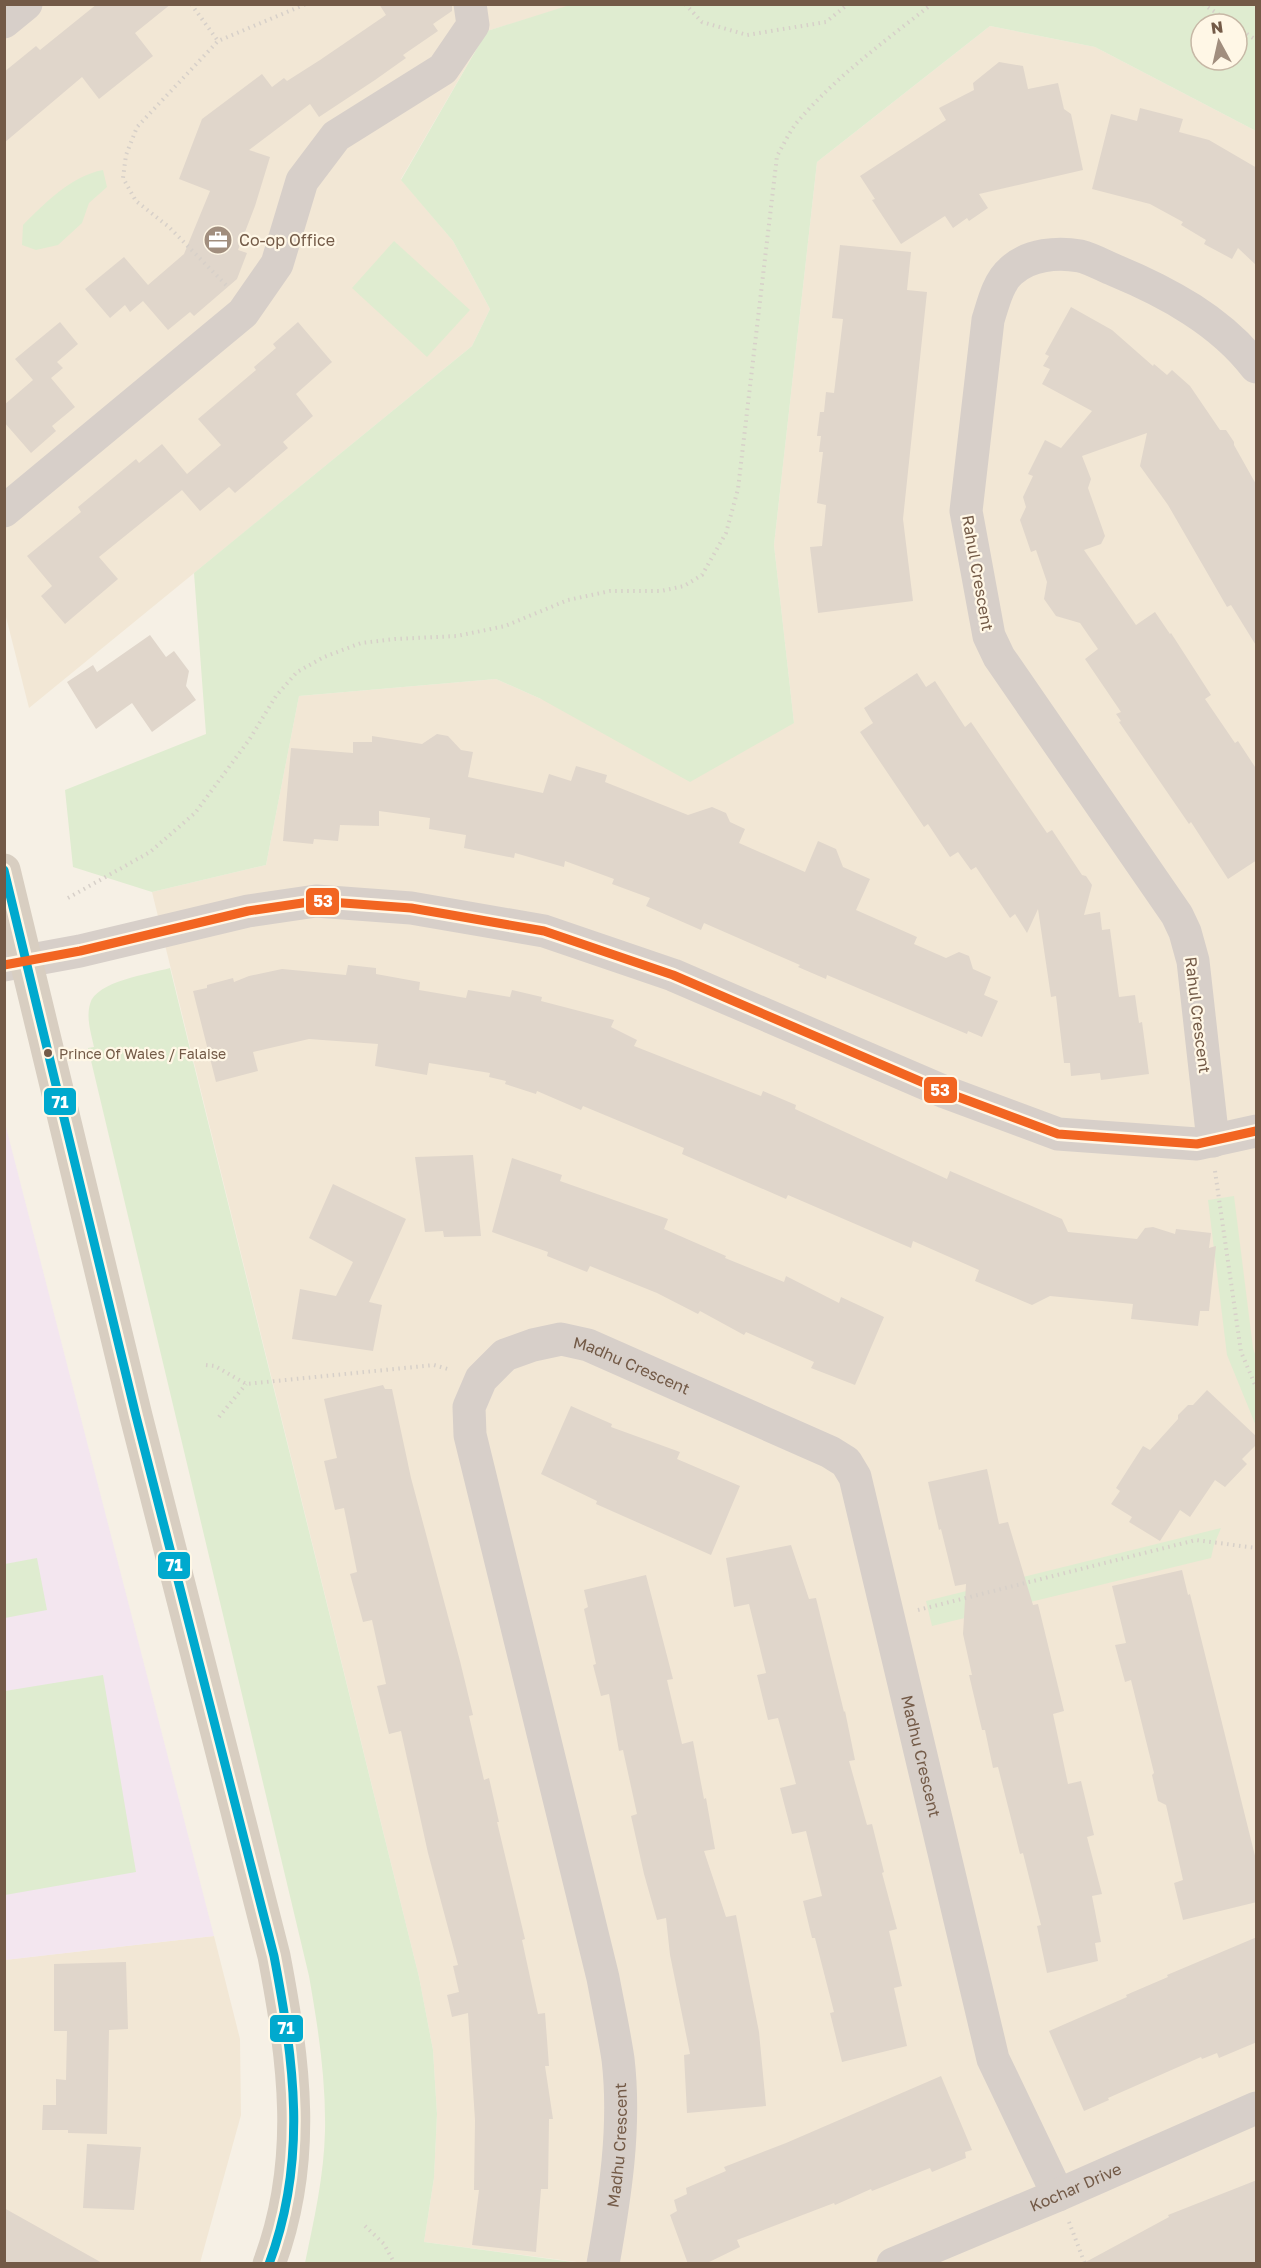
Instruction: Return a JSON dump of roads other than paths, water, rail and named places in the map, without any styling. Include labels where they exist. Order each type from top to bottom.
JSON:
[{"type":"main road","points":[[4,870],[15,962],[136,1416],[274,1956],[289,2031],[296,2114],[291,2182],[269,2264]]},
{"type":"street","points":[[4,22],[26,4]]},
{"type":"street","points":[[4,512],[243,313],[277,264],[302,181],[336,136],[443,69],[473,25],[470,4]]},
{"type":"street","name":"Rahul Crescent","points":[[1213,1141],[1193,961],[1185,932],[1177,915],[999,657],[989,636],[966,511],[988,320],[998,291],[1010,271],[1025,262],[1048,254],[1081,256],[1146,283],[1207,319],[1244,351],[1257,367]]},
{"type":"street","points":[[15,962],[80,951],[248,911],[316,901],[411,908],[544,931],[652,968],[945,1092],[1058,1134],[1197,1144],[1257,1131]]},
{"type":"street","name":"Madhu Crescent","points":[[603,2264],[616,2191],[620,2122],[618,2060],[603,1978],[470,1435],[469,1407],[481,1379],[506,1355],[533,1345],[561,1339],[588,1345],[830,1452],[846,1462],[855,1477],[993,2059],[1058,2195]]},
{"type":"street","name":"Kochar Drive","points":[[893,2264],[1257,2108]]},
{"type":"place","name":"Co-op Office","points":[[218,240]]},
{"type":"place","name":"Prince Of Wales / Falaise","points":[[48,1053]]}]
